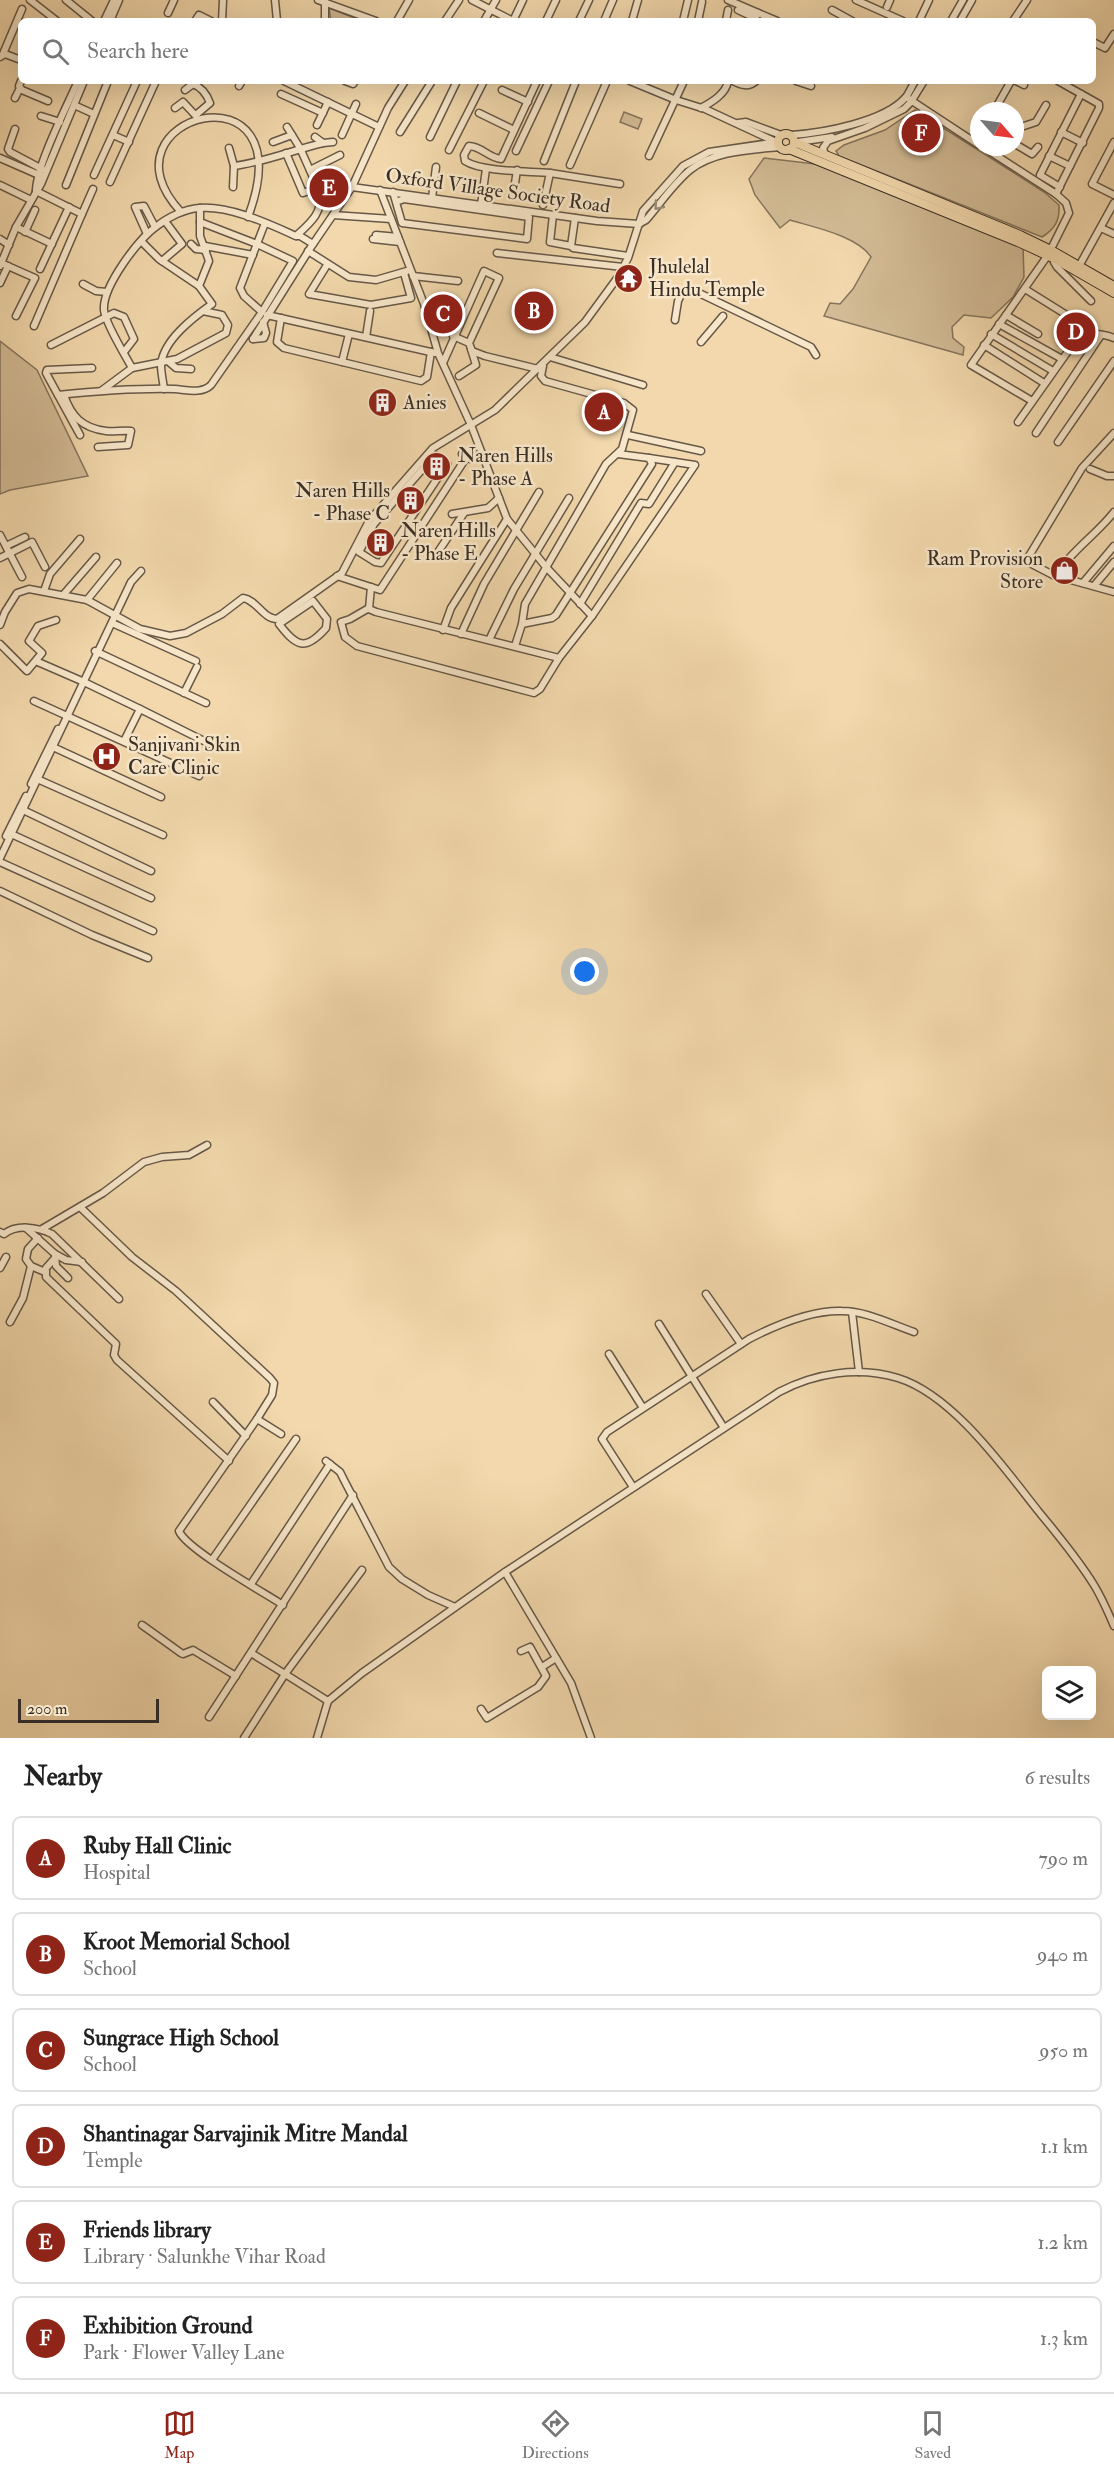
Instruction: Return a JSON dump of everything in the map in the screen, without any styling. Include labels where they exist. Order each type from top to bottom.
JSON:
[{"type":"main road","points":[[779,141],[791,142],[825,155],[1051,255],[1114,286]]},
{"type":"main road","points":[[779,141],[791,142],[825,162],[1051,255]]},
{"type":"main road","points":[[1078,268],[1114,293]]},
{"type":"street","points":[[30,0],[53,18]]},
{"type":"street","points":[[66,0],[88,18]]},
{"type":"street","points":[[76,8],[79,0]]},
{"type":"street","points":[[110,18],[114,0]]},
{"type":"street","points":[[110,18],[119,0]]},
{"type":"street","points":[[168,13],[174,0]]},
{"type":"street","points":[[222,18],[224,0]]},
{"type":"street","points":[[275,0],[277,18]]},
{"type":"street","points":[[399,18],[409,0]]},
{"type":"street","points":[[447,18],[459,0]]},
{"type":"street","points":[[472,0],[507,18]]},
{"type":"street","points":[[486,18],[496,0]]},
{"type":"street","points":[[515,18],[524,0]]},
{"type":"street","points":[[547,18],[556,0]]},
{"type":"street","points":[[580,18],[589,0]]},
{"type":"street","points":[[605,18],[613,0]]},
{"type":"street","points":[[633,18],[638,0]]},
{"type":"street","points":[[684,18],[688,0]]},
{"type":"street","points":[[728,0],[770,18]]},
{"type":"street","points":[[856,0],[896,18]]},
{"type":"street","points":[[887,7],[890,0]]},
{"type":"street","points":[[920,18],[929,0]]},
{"type":"street","points":[[953,18],[963,0]]},
{"type":"street","points":[[962,18],[972,0]]},
{"type":"street","points":[[1014,18],[1027,0]]},
{"type":"street","points":[[322,1],[325,18]]},
{"type":"street","points":[[322,1],[368,18]]},
{"type":"street","points":[[699,18],[702,2]]},
{"type":"street","points":[[18,59],[1,55],[22,9]]},
{"type":"street","points":[[727,18],[728,10]]},
{"type":"street","points":[[738,10],[755,18],[758,13]]},
{"type":"street","points":[[832,10],[847,18]]},
{"type":"street","points":[[1096,44],[1105,48],[1114,34]]},
{"type":"street","points":[[36,191],[40,172],[77,84]]},
{"type":"street","points":[[0,283],[3,265],[16,227],[36,191],[74,105],[78,84]]},
{"type":"street","points":[[66,185],[93,123],[94,114],[107,84]]},
{"type":"street","points":[[94,175],[136,84]]},
{"type":"street","points":[[110,182],[155,84]]},
{"type":"street","points":[[181,212],[162,187],[158,173],[160,154],[170,137],[184,124],[199,117],[210,103],[198,86],[193,84],[185,90]]},
{"type":"street","points":[[290,84],[379,127]]},
{"type":"street","points":[[61,395],[100,391],[207,389],[265,314],[352,187],[379,127],[403,84]]},
{"type":"street","points":[[400,132],[430,84]]},
{"type":"street","points":[[430,137],[456,84]]},
{"type":"street","points":[[448,150],[482,84]]},
{"type":"street","points":[[536,84],[501,159],[496,159],[475,146],[469,146],[464,155],[465,161],[486,169],[550,173],[620,184]]},
{"type":"street","points":[[516,151],[548,84]]},
{"type":"street","points":[[544,161],[575,84]]},
{"type":"street","points":[[570,165],[606,84]]},
{"type":"street","points":[[637,84],[738,123],[747,136],[739,146]]},
{"type":"street","points":[[649,156],[683,84]]},
{"type":"street","points":[[702,108],[714,101],[728,84]]},
{"type":"street","points":[[805,84],[811,86]]},
{"type":"street","points":[[825,155],[825,144],[838,136],[890,117],[909,99],[919,84]]},
{"type":"street","points":[[999,102],[1009,84]]},
{"type":"street","points":[[1056,194],[1099,108],[1099,104],[1064,84]]},
{"type":"street","points":[[1071,88],[1073,84]]},
{"type":"street","points":[[15,98],[20,85],[48,101]]},
{"type":"street","points":[[502,90],[528,102]]},
{"type":"street","points":[[281,94],[323,113]]},
{"type":"street","points":[[1060,187],[1040,175],[1081,94]]},
{"type":"street","points":[[791,142],[862,121],[909,99]]},
{"type":"street","points":[[909,99],[970,139]]},
{"type":"street","points":[[175,108],[183,102],[196,116],[232,120],[245,127],[254,142],[260,162],[255,197],[248,217]]},
{"type":"street","points":[[317,125],[328,102]]},
{"type":"street","points":[[342,135],[356,104]]},
{"type":"street","points":[[74,105],[94,114]]},
{"type":"street","points":[[1024,126],[1036,122],[1046,105]]},
{"type":"street","points":[[478,113],[514,130]]},
{"type":"street","points":[[41,116],[60,122]]},
{"type":"street","points":[[738,123],[746,122],[779,141]]},
{"type":"street","points":[[286,127],[300,148],[318,188],[321,201],[318,213],[296,236]]},
{"type":"street","points":[[15,129],[8,149],[40,172]]},
{"type":"street","points":[[744,129],[779,141]]},
{"type":"street","points":[[1061,132],[1083,143]]},
{"type":"street","points":[[113,135],[129,142]]},
{"type":"street","points":[[273,142],[292,135]]},
{"type":"street","points":[[791,142],[838,136]]},
{"type":"street","points":[[315,137],[323,143]]},
{"type":"street","points":[[0,625],[17,593],[29,589],[87,600],[140,629],[170,636],[186,633],[222,614],[243,598],[252,601],[273,620],[289,614],[313,602],[322,611],[328,624],[324,631],[313,640],[297,643],[291,640],[279,624],[289,614],[345,569],[369,521],[406,483],[435,455],[447,464],[381,563],[359,552],[374,524],[406,483],[433,448],[495,410],[597,308],[623,267],[643,211],[683,166],[709,152],[779,141]]},
{"type":"street","points":[[639,224],[646,220],[688,172],[699,164],[779,141]]},
{"type":"street","points":[[234,166],[260,162],[300,148],[333,142]]},
{"type":"street","points":[[1114,142],[1092,184],[1114,195]]},
{"type":"street","points":[[1024,149],[1032,154],[1038,147]]},
{"type":"street","points":[[229,148],[234,166],[233,187]]},
{"type":"street","points":[[286,153],[303,193],[318,188]]},
{"type":"street","points":[[310,170],[340,155]]},
{"type":"street","points":[[1002,156],[1056,194],[1066,203],[1069,213],[1051,255],[971,365],[1032,401]]},
{"type":"street","points":[[1049,156],[1070,166]]},
{"type":"street","points":[[0,158],[40,172]]},
{"type":"street","points":[[432,198],[436,167]]},
{"type":"street","points":[[482,205],[486,169]]},
{"type":"street","points":[[513,196],[516,170]]},
{"type":"street","points":[[543,205],[550,173]]},
{"type":"street","points":[[0,185],[31,200]]},
{"type":"street","name":"Oxford Village Society Road","points":[[352,187],[530,214],[639,224]]},
{"type":"street","points":[[34,326],[93,189]]},
{"type":"street","points":[[281,318],[277,334],[279,345],[424,380],[427,377],[434,353],[424,304],[409,273],[380,190]]},
{"type":"street","points":[[36,191],[82,214]]},
{"type":"street","points":[[393,192],[396,201],[400,211],[399,220],[402,223],[527,239],[530,214],[404,199],[396,201]]},
{"type":"street","points":[[1078,268],[1114,203]]},
{"type":"street","points":[[147,234],[135,207],[144,206],[155,227]]},
{"type":"street","points":[[40,269],[69,207]]},
{"type":"street","points":[[199,286],[209,261],[201,236],[200,208]]},
{"type":"street","points":[[132,368],[104,311],[107,292],[121,266],[147,234],[181,212],[200,208],[248,217],[300,236],[327,264],[349,277],[363,280],[386,279],[409,273],[458,281]]},
{"type":"street","points":[[25,232],[35,210]]},
{"type":"street","points":[[333,215],[391,219]]},
{"type":"street","points":[[553,215],[550,242],[553,244],[571,246],[575,218]]},
{"type":"street","points":[[162,261],[182,244],[165,221]]},
{"type":"street","points":[[200,222],[293,261],[265,314],[264,338],[253,339]]},
{"type":"street","points":[[266,223],[240,288],[244,296],[265,314],[434,353],[443,363],[471,425],[507,519],[546,567],[591,616]]},
{"type":"street","points":[[16,227],[52,244]]},
{"type":"street","points":[[1101,228],[1114,234]]},
{"type":"street","points":[[374,237],[399,240]]},
{"type":"street","points":[[237,252],[241,238]]},
{"type":"street","points":[[0,239],[9,245]]},
{"type":"street","points":[[142,242],[162,261],[199,286],[212,304],[174,337],[164,362],[164,389]]},
{"type":"street","points":[[191,244],[196,249],[205,248],[253,255]]},
{"type":"street","points":[[573,248],[628,256]]},
{"type":"street","points":[[496,253],[623,267]]},
{"type":"street","points":[[1051,255],[1057,267],[1091,301]]},
{"type":"street","points":[[327,264],[309,294],[371,305],[411,298],[409,273]]},
{"type":"street","points":[[3,265],[35,278],[16,316]]},
{"type":"street","points":[[443,363],[453,336],[484,271],[499,278],[470,346],[476,365],[459,376]]},
{"type":"street","points":[[83,284],[96,291],[107,292]]},
{"type":"street","points":[[1025,289],[1089,329],[1092,334]]},
{"type":"street","points":[[675,320],[678,302],[683,291],[699,293],[811,347],[816,355]]},
{"type":"street","points":[[100,391],[132,368],[164,362],[191,353],[226,333],[228,325],[222,315],[203,311]]},
{"type":"street","points":[[366,338],[370,311]]},
{"type":"street","points":[[51,345],[114,313],[124,317],[134,339],[124,352]]},
{"type":"street","points":[[1006,315],[1038,334]]},
{"type":"street","points":[[701,342],[723,316]]},
{"type":"street","points":[[999,324],[1062,358]]},
{"type":"street","points":[[342,362],[349,334]]},
{"type":"street","points":[[992,334],[1053,371]]},
{"type":"street","points":[[1018,422],[1076,340],[1092,334],[1114,338]]},
{"type":"street","points":[[1036,433],[1101,334]]},
{"type":"street","points":[[453,336],[484,356],[538,369]]},
{"type":"street","points":[[984,345],[1044,383]]},
{"type":"street","points":[[550,357],[643,385]]},
{"type":"street","points":[[1058,442],[1114,361]]},
{"type":"street","points":[[164,362],[176,368],[191,369]]},
{"type":"street","points":[[515,646],[525,604],[606,465],[618,454],[628,435],[633,410],[628,404],[545,381],[541,376],[544,363]]},
{"type":"street","points":[[92,368],[47,370],[48,378],[80,423],[105,431],[131,431],[128,445],[98,447]]},
{"type":"street","points":[[61,395],[80,435]]},
{"type":"street","points":[[628,435],[701,451]]},
{"type":"street","points":[[1113,435],[1082,468],[1026,561],[1055,576],[1114,592]]},
{"type":"street","points":[[337,576],[380,590],[464,456],[472,459],[483,454]]},
{"type":"street","points":[[369,608],[350,620],[341,622],[345,637],[357,646],[534,693],[540,689],[559,658],[591,616],[695,465],[618,454]]},
{"type":"street","points":[[522,624],[554,617],[652,464],[649,458]]},
{"type":"street","points":[[580,604],[641,503],[649,504],[675,462]]},
{"type":"street","points":[[1090,469],[1107,476],[1114,476]]},
{"type":"street","points":[[461,634],[484,584],[539,492]]},
{"type":"street","points":[[452,514],[488,508],[499,498]]},
{"type":"street","points":[[489,640],[502,612],[569,498]]},
{"type":"street","points":[[1055,576],[1075,550],[1100,530],[1114,512]]},
{"type":"street","points":[[436,555],[464,513]]},
{"type":"street","points":[[443,630],[451,608],[507,519]]},
{"type":"street","points":[[0,535],[22,577]]},
{"type":"street","points":[[6,546],[25,537]]},
{"type":"street","points":[[44,591],[50,574],[80,539]]},
{"type":"street","points":[[0,558],[32,542],[45,567]]},
{"type":"street","points":[[1083,583],[1114,546]]},
{"type":"street","points":[[64,594],[96,558]]},
{"type":"street","points":[[1094,586],[1114,562]]},
{"type":"street","points":[[87,600],[117,563]]},
{"type":"street","points":[[0,850],[22,809],[114,615],[131,582],[141,571]]},
{"type":"street","points":[[369,608],[371,587]]},
{"type":"street","points":[[369,608],[376,612],[443,630],[559,658]]},
{"type":"street","points":[[97,651],[114,615]]},
{"type":"street","points":[[0,644],[27,671],[42,653],[28,641],[38,626],[56,620]]},
{"type":"street","points":[[112,623],[196,664],[184,693]]},
{"type":"street","points":[[97,651],[206,703]]},
{"type":"street","points":[[38,663],[83,681],[210,744]]},
{"type":"street","points":[[34,701],[200,776]]},
{"type":"street","points":[[124,741],[140,709]]},
{"type":"street","points":[[52,746],[161,797]]},
{"type":"street","points":[[36,778],[163,835]]},
{"type":"street","points":[[22,809],[151,871]]},
{"type":"street","points":[[10,833],[0,860],[153,931]]},
{"type":"street","points":[[10,833],[151,898]]},
{"type":"street","points":[[0,891],[92,935],[148,958]]},
{"type":"street","points":[[42,1229],[103,1193],[144,1162],[162,1157],[189,1155],[207,1145]]},
{"type":"street","points":[[80,1207],[132,1257],[176,1291],[274,1383],[272,1395],[257,1419],[179,1531],[185,1540],[212,1560],[283,1605]]},
{"type":"street","points":[[0,1232],[4,1234],[10,1228],[42,1229],[62,1241],[119,1299]]},
{"type":"street","points":[[25,1228],[55,1256],[82,1262]]},
{"type":"street","points":[[38,1238],[26,1254],[26,1259],[31,1266],[45,1272]]},
{"type":"street","points":[[55,1256],[45,1272],[46,1277],[116,1344],[114,1355],[117,1360],[229,1461]]},
{"type":"street","points":[[55,1256],[56,1266],[68,1278]]},
{"type":"street","points":[[0,1268],[6,1257]]},
{"type":"street","points":[[10,1322],[22,1298],[31,1266]]},
{"type":"street","points":[[706,1294],[741,1344]]},
{"type":"street","points":[[633,1487],[602,1439],[607,1432],[741,1344],[767,1330],[831,1311],[852,1312],[914,1332]]},
{"type":"street","points":[[852,1312],[859,1372]]},
{"type":"street","points":[[659,1324],[723,1428]]},
{"type":"street","points":[[609,1354],[643,1408]]},
{"type":"street","points":[[317,1738],[328,1701],[363,1673],[506,1572],[723,1428],[794,1384],[816,1377],[859,1372],[898,1378],[918,1387],[949,1410],[979,1438],[1088,1574],[1114,1626]]},
{"type":"street","points":[[213,1402],[246,1436]]},
{"type":"street","points":[[257,1419],[281,1434]]},
{"type":"street","points":[[212,1560],[296,1439]]},
{"type":"street","points":[[251,1584],[328,1463],[339,1472],[353,1495],[389,1567],[402,1579],[428,1595],[456,1607]]},
{"type":"street","points":[[209,1717],[353,1495]]},
{"type":"street","points":[[244,1738],[285,1674],[362,1570]]},
{"type":"street","points":[[506,1572],[571,1683],[591,1738]]},
{"type":"street","points":[[142,1625],[181,1653],[193,1650],[236,1676]]},
{"type":"street","points":[[481,1709],[487,1719],[538,1687],[546,1676],[530,1647],[521,1651]]},
{"type":"street","points":[[251,1653],[328,1701]]},
{"type":"street","points":[[543,1667],[556,1658]]},
{"type":"shaded area","points":[[329,8],[354,18],[331,18]]},
{"type":"shaded area","points":[[915,110],[970,145],[970,156],[987,156],[1044,192],[1059,205],[1057,220],[1050,231],[1042,237],[839,156],[836,151],[844,145],[885,130]]},
{"type":"shaded area","points":[[624,112],[642,119],[638,129],[620,122]]},
{"type":"shaded area","points":[[764,158],[824,165],[1023,246],[1024,277],[1013,297],[991,318],[964,315],[952,327],[953,338],[964,347],[963,355],[824,316],[830,303],[840,304],[853,289],[871,257],[856,243],[822,229],[790,220],[780,228],[755,195],[749,179]]},
{"type":"shaded area","points":[[0,341],[37,370],[88,476],[10,490],[0,494]]},
{"type":"place","name":"Exhibition Ground","points":[[921,133]]},
{"type":"place","name":"Friends library","points":[[329,188]]},
{"type":"place","name":"Jhulelal Hindu Temple","points":[[628,278]]},
{"type":"place","name":"Kroot Memorial School","points":[[534,311]]},
{"type":"place","name":"Sungrace High School","points":[[443,314]]},
{"type":"place","name":"Shantinagar Sarvajinik Mitre Mandal","points":[[1076,332]]},
{"type":"place","name":"Anies","points":[[382,402]]},
{"type":"place","name":"Ruby Hall Clinic","points":[[604,412]]},
{"type":"place","name":"Naren Hills - Phase A","points":[[437,467]]},
{"type":"place","name":"Naren Hills - Phase C","points":[[411,501]]},
{"type":"place","name":"Naren Hills - Phase E","points":[[380,542]]},
{"type":"place","name":"Ram Provision Store","points":[[1064,570]]},
{"type":"place","name":"Sanjivani Skin Care Clinic","points":[[107,756]]}]
